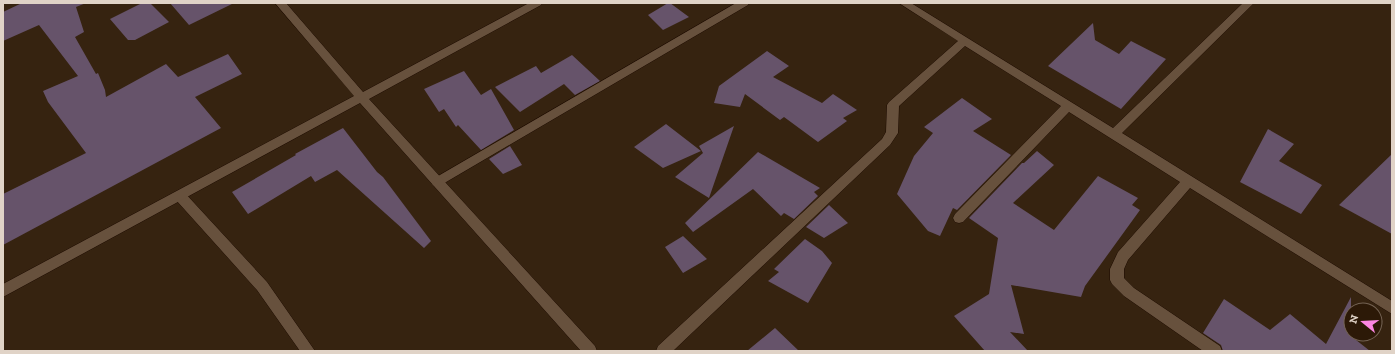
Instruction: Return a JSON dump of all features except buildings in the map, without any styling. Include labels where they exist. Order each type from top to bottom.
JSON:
[{"type":"street","points":[[280,3],[362,98],[590,351]]},
{"type":"street","points":[[3,291],[537,3]]},
{"type":"street","points":[[437,182],[744,3]]},
{"type":"street","points":[[904,3],[1392,308]]},
{"type":"street","points":[[1114,134],[1249,3]]},
{"type":"street","points":[[663,351],[886,142],[892,132],[894,105],[898,99],[965,41]]},
{"type":"street","points":[[960,218],[1068,106]]},
{"type":"street","points":[[1188,181],[1123,256],[1117,269],[1117,280],[1129,292],[1215,351]]},
{"type":"street","points":[[180,196],[262,286],[308,351]]}]
